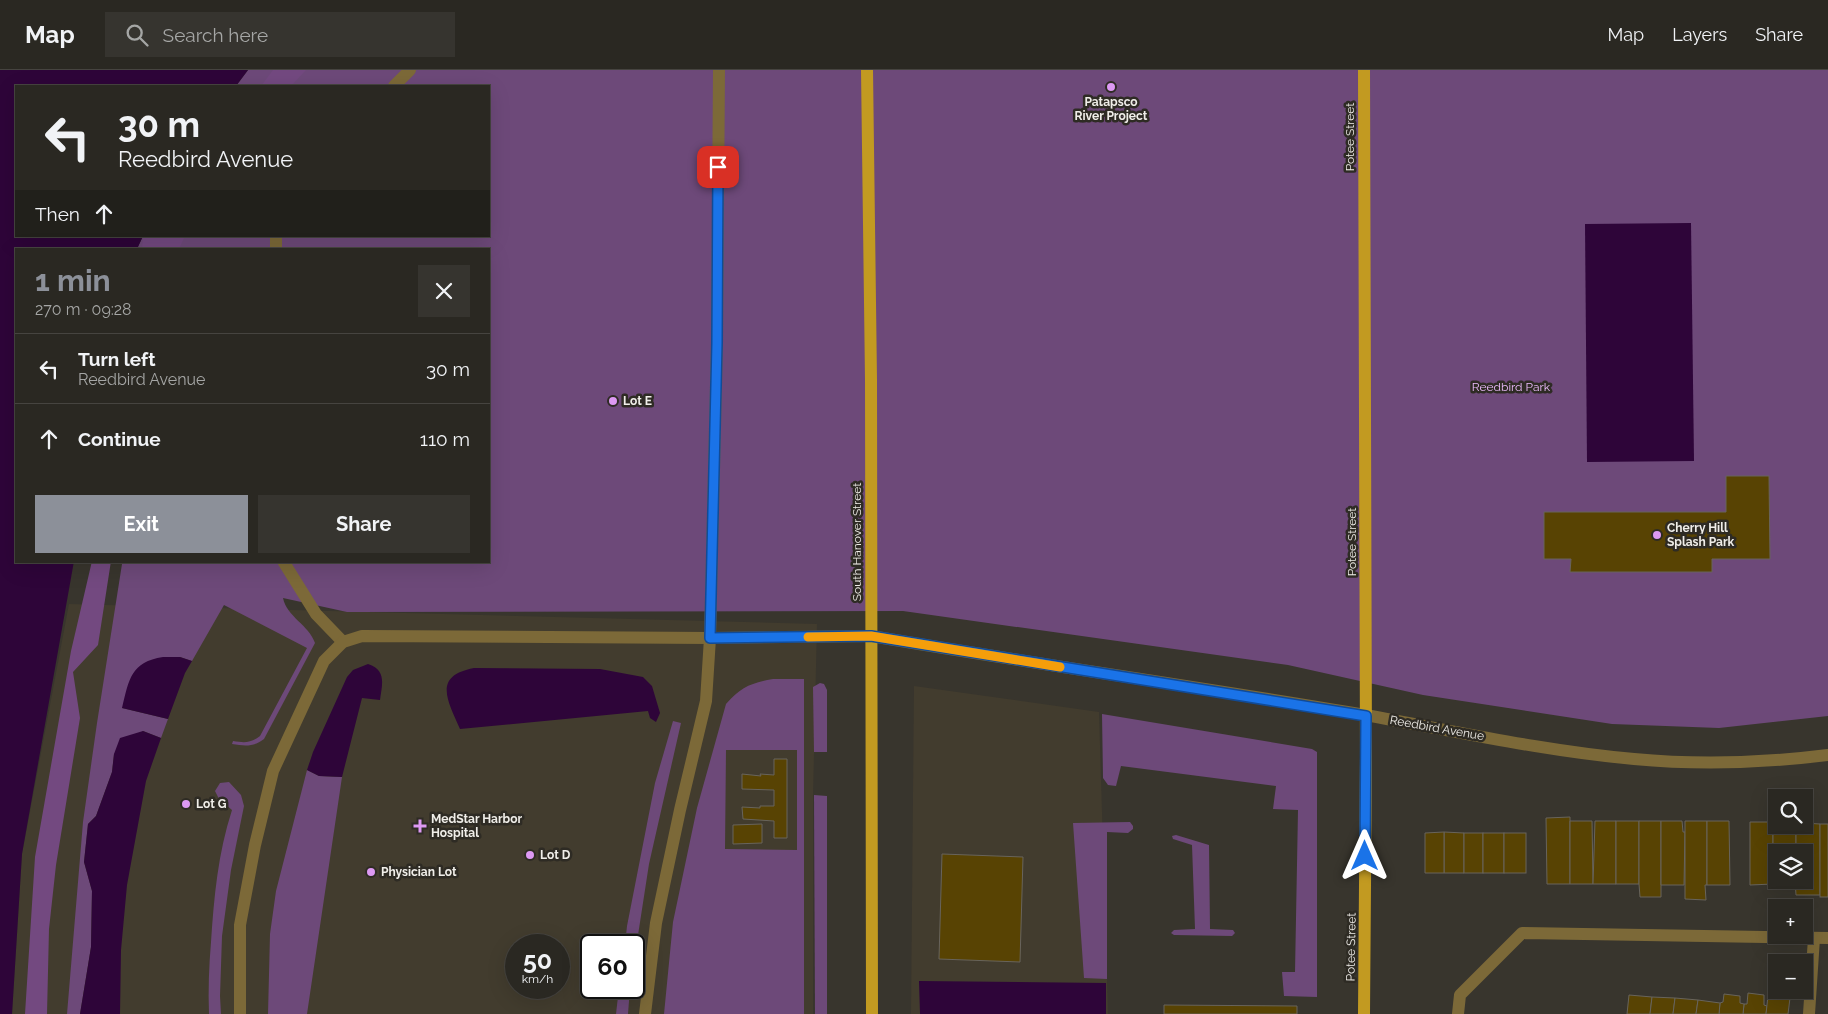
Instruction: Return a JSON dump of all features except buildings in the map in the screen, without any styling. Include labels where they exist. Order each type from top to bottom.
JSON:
[{"type":"main road","name":"South Hanover Street","points":[[867,70],[871,379],[872,1014]]},
{"type":"main road","name":"Potee Street","points":[[1364,70],[1366,716],[1364,1014]]},
{"type":"street","points":[[395,85],[410,70]]},
{"type":"street","points":[[645,1014],[656,923],[706,700],[710,638],[717,343],[718,70]]},
{"type":"street","points":[[240,1014],[240,925],[255,845],[273,771],[324,661],[343,642],[316,614],[284,563]]},
{"type":"street","name":"Reedbird Avenue","points":[[343,642],[362,636],[710,638],[871,636],[1366,716],[1543,748],[1634,759],[1714,762],[1794,759],[1828,755]]},
{"type":"street","points":[[1458,1014],[1460,995],[1522,933],[1828,938]]},
{"type":"street","points":[[1809,1014],[1814,938]]},
{"type":"shaded area","points":[[0,70],[248,70],[237,85],[15,85],[15,237],[143,237],[137,248],[15,248],[15,563],[74,563],[22,854],[12,1014],[0,1014]]},
{"type":"shaded area","points":[[273,70],[306,70],[292,85],[262,85]]},
{"type":"shaded area","points":[[1691,223],[1694,461],[1587,462],[1585,224]]},
{"type":"shaded area","points":[[143,237],[185,237],[179,248],[142,248]]},
{"type":"shaded area","points":[[92,563],[111,563],[98,645],[73,672],[80,718],[56,865],[49,929],[47,1014],[25,1014],[35,857],[71,651]]},
{"type":"shaded area","name":"MedStar Harbor Hospital","points":[[69,604],[817,624],[813,797],[813,1014],[12,1014],[22,854]]},
{"type":"shaded area","points":[[163,657],[180,657],[192,661],[185,673],[168,719],[122,708],[133,674],[144,663]]},
{"type":"shaded area","points":[[368,664],[381,674],[380,700],[362,698],[342,777],[319,776],[307,770],[313,752],[347,677],[353,670]]},
{"type":"shaded area","points":[[474,668],[600,669],[643,677],[652,686],[660,713],[656,722],[650,718],[648,711],[460,729],[448,700],[448,683],[452,677]]},
{"type":"shaded area","points":[[914,686],[1099,712],[1108,1014],[911,1014]]},
{"type":"shaded area","points":[[143,731],[161,738],[146,781],[127,885],[121,950],[120,1014],[80,1014],[91,947],[92,891],[84,862],[88,824],[96,816],[112,772],[114,754],[120,738]]},
{"type":"shaded area","points":[[919,981],[1106,983],[1106,1014],[920,1014]]},
{"type":"green space","name":"Reedbird Park","points":[[248,70],[1828,70],[1828,716],[1719,728],[1612,724],[1423,695],[1288,665],[903,611],[347,612],[283,598],[289,611],[308,631],[315,643],[264,739],[253,745],[241,745],[232,744],[233,741],[248,742],[260,736],[307,648],[224,605],[192,661],[180,657],[122,708],[168,719],[161,738],[143,731],[114,754],[112,772],[96,816],[88,824],[84,862],[92,891],[91,947],[80,1014],[67,1014],[83,822],[122,564],[118,563],[490,563],[490,248],[137,248],[143,237],[490,237],[490,85],[237,85]]},
{"type":"green space","points":[[773,679],[804,679],[804,1014],[664,1014],[673,922],[697,808],[726,704],[737,693],[752,684]],"holes":[[[726,750],[797,750],[797,850],[725,849]]]},
{"type":"green space","points":[[820,683],[824,684],[827,690],[827,752],[814,752],[813,687]]},
{"type":"green space","points":[[1102,714],[1312,749],[1317,752],[1317,997],[1284,996],[1282,972],[1295,972],[1298,810],[1273,809],[1276,786],[1121,766],[1116,786],[1108,785],[1103,778]]},
{"type":"green space","points":[[673,721],[681,723],[649,864],[638,934],[626,934],[627,926],[655,783]]},
{"type":"green space","points":[[307,770],[319,776],[342,777],[307,1014],[268,1014],[270,934],[276,891]]},
{"type":"green space","points":[[229,782],[241,795],[244,806],[231,870],[222,936],[221,1014],[209,1014],[209,969],[215,892],[223,842],[232,810],[219,799],[215,791],[220,783]]},
{"type":"green space","points":[[814,795],[827,796],[827,1014],[815,1014]]},
{"type":"green space","points":[[1130,822],[1133,829],[1128,833],[1107,832],[1107,979],[1084,978],[1073,823]]},
{"type":"green space","points":[[1176,835],[1209,845],[1210,929],[1233,930],[1235,933],[1232,936],[1174,935],[1171,933],[1174,930],[1195,929],[1192,845],[1173,839],[1172,836]]},
{"type":"green space","points":[[618,999],[629,999],[628,1014],[616,1014]]},
{"type":"slow traffic","points":[[808,637],[871,636],[1060,667]]},
{"type":"place","name":"Patapsco River Project","points":[[1111,87]]},
{"type":"place","name":"Lot E","points":[[613,401]]},
{"type":"place","name":"Cherry Hill Splash Park","points":[[1657,535]]},
{"type":"place","name":"Lot G","points":[[186,804]]},
{"type":"place","name":"MedStar Harbor Hospital","points":[[420,826]]},
{"type":"place","name":"Lot D","points":[[530,855]]},
{"type":"place","name":"Physician Lot","points":[[371,872]]},
{"type":"route","points":[[718,167],[717,343],[710,638],[871,636],[1366,716],[1365,856]]}]
